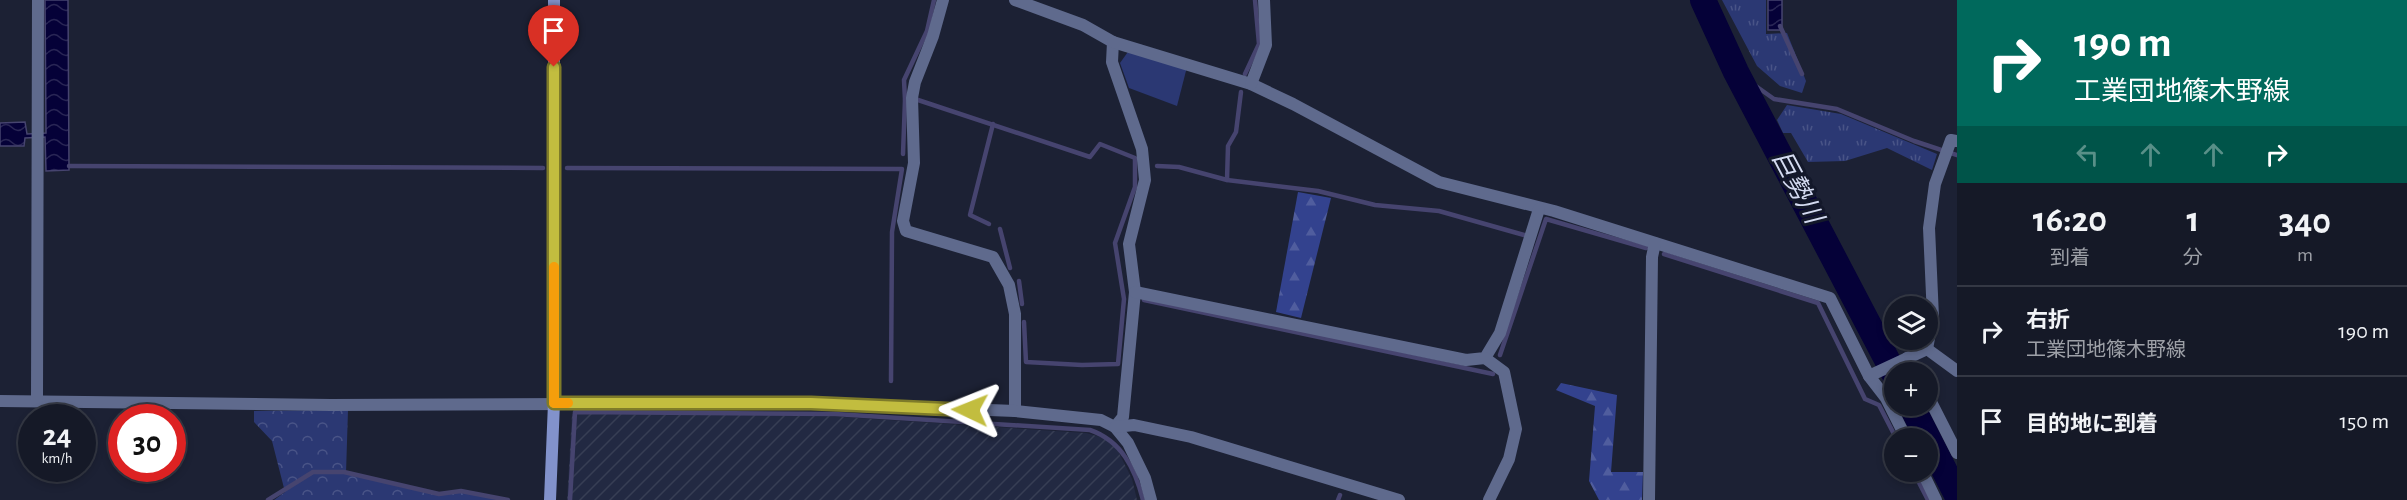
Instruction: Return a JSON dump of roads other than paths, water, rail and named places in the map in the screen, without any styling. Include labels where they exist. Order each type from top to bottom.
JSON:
[{"type":"street","points":[[37,401],[38,0]]},
{"type":"street","points":[[550,500],[554,403],[554,0]]},
{"type":"street","points":[[943,0],[933,36],[915,82],[912,98],[914,163],[903,221],[906,231],[993,257],[1009,285],[1015,314],[1015,411]]},
{"type":"street","points":[[1015,0],[1083,25],[1113,42],[1251,84],[1439,182],[1554,211],[1830,298],[1869,376],[1886,399],[1901,428]]},
{"type":"street","points":[[1251,84],[1266,45],[1264,0]]},
{"type":"street","points":[[1113,42],[1112,62],[1142,149],[1145,180],[1129,244],[1135,292],[1123,417],[1115,427]]},
{"type":"street","points":[[1932,296],[1929,228],[1935,184],[1942,162],[1954,140]]},
{"type":"street","points":[[1485,358],[1500,333],[1539,209]]},
{"type":"street","points":[[1649,500],[1655,243]]},
{"type":"street","points":[[1135,292],[1466,360],[1485,358],[1504,372],[1516,429],[1509,459],[1489,500]]},
{"type":"street","points":[[1869,376],[1927,350],[1957,370]]},
{"type":"street","points":[[1907,358],[1909,362]]},
{"type":"street","points":[[0,401],[331,405],[811,403],[1015,411],[1101,420],[1115,427],[1128,443],[1145,478],[1151,500]]},
{"type":"street","points":[[1938,416],[1957,453]]},
{"type":"street","points":[[1115,427],[1134,424],[1191,437],[1399,500]]},
{"type":"street","points":[[1927,482],[1936,500]]},
{"type":"water","points":[[45,0],[68,0],[69,170],[46,171],[45,137],[25,138],[24,146],[0,146],[0,123],[25,122],[27,134],[46,133]]},
{"type":"water","points":[[1768,0],[1782,0],[1782,30],[1768,30]]},
{"type":"waterway","points":[[905,100],[904,80],[927,31],[934,0]]},
{"type":"waterway","points":[[1245,74],[1259,44],[1255,0]]},
{"type":"waterway","name":"巨勢川","points":[[1703,0],[1736,72],[1888,362]]},
{"type":"waterway","points":[[1780,26],[1802,74]]},
{"type":"waterway","points":[[1736,72],[1774,99],[1837,109],[1914,141],[1957,155]]},
{"type":"waterway","points":[[1227,180],[1228,146],[1236,132],[1241,92]]},
{"type":"waterway","points":[[903,154],[905,100],[912,98],[1090,157],[1100,144],[1135,158],[1135,187],[1115,243],[1124,299],[1118,364],[1026,362],[1024,322]]},
{"type":"waterway","points":[[989,224],[970,215],[993,124]]},
{"type":"waterway","points":[[69,166],[543,168]]},
{"type":"waterway","points":[[1157,166],[1179,167],[1227,180],[1318,191],[1375,205],[1439,211],[1524,235]]},
{"type":"waterway","points":[[567,168],[902,169],[892,232],[891,381]]},
{"type":"waterway","points":[[1500,355],[1546,219],[1646,248]]},
{"type":"waterway","points":[[1000,229],[1010,268]]},
{"type":"waterway","points":[[1664,254],[1818,303],[1865,399],[1879,405],[1891,428]]},
{"type":"waterway","points":[[1019,281],[1022,304]]},
{"type":"waterway","points":[[1144,300],[1493,374]]},
{"type":"waterway","points":[[570,500],[575,412],[835,414],[1090,430],[1111,441],[1126,458],[1143,500]]},
{"type":"waterway","name":"巨勢川","points":[[1917,416],[1957,495]]},
{"type":"waterway","points":[[268,500],[313,472],[344,472],[439,494],[461,491],[508,500]]},
{"type":"waterway","points":[[1919,482],[1928,500]]},
{"type":"waterway","points":[[1338,500],[1340,495]]}]
